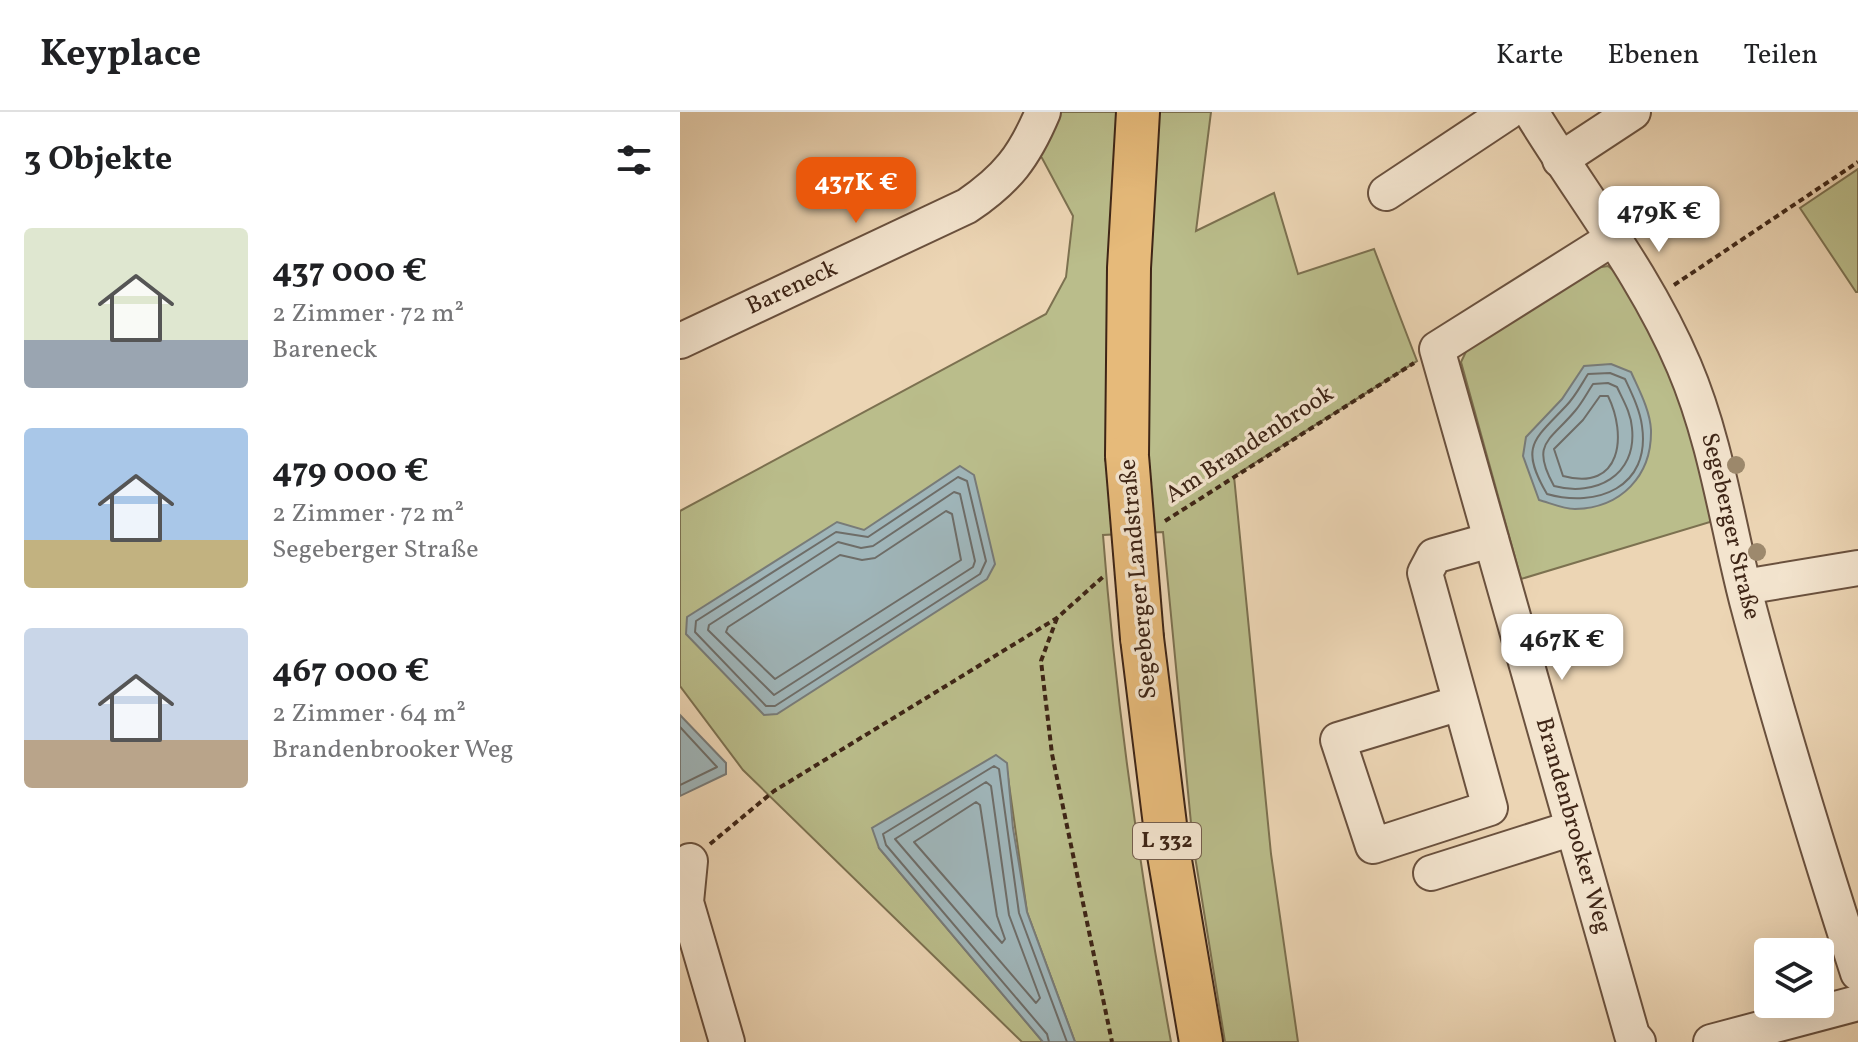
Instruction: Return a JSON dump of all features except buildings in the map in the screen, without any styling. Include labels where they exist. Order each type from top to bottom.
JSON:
[{"type":"main road","name":"Segeberger Landstraße","points":[[1138,112],[1129,268],[1127,456],[1142,638],[1168,849],[1201,1042]]},
{"type":"street","name":"Bareneck","points":[[680,341],[967,206],[1000,183],[1028,147],[1043,112]]},
{"type":"street","points":[[1386,193],[1508,112]]},
{"type":"street","name":"Segeberger Straße","points":[[1531,112],[1560,160],[1615,237],[1653,300],[1685,368],[1708,436],[1787,753],[1858,973]]},
{"type":"street","points":[[1560,160],[1633,112]]},
{"type":"street","points":[[1437,349],[1615,237]]},
{"type":"street","name":"Brandenbrooker Weg","points":[[1437,349],[1632,1035],[1638,1042]]},
{"type":"street","points":[[1460,703],[1338,740],[1373,846],[1490,808],[1425,573],[1434,556],[1491,540]]},
{"type":"street","points":[[1744,587],[1858,568]]},
{"type":"street","points":[[1431,873],[1573,828]]},
{"type":"street","points":[[686,878],[686,902],[727,1042]]},
{"type":"street","points":[[1711,1042],[1858,1003]]},
{"type":"path","points":[[1653,300],[1858,162]]},
{"type":"path","name":"Am Brandenbrook","points":[[1163,523],[1437,349]]},
{"type":"path","points":[[686,878],[774,791],[1057,618],[1117,564]]},
{"type":"path","points":[[1057,618],[1041,661],[1052,754],[1112,1042]]},
{"type":"green space","points":[[1028,112],[1211,112],[1196,231],[1274,193],[1298,274],[1374,249],[1417,361],[1234,476],[1271,854],[1298,1042],[1225,1042],[1193,844],[1163,532],[1103,535],[1130,789],[1171,1042],[1075,1042],[1027,912],[1006,763],[996,756],[879,848],[1043,1042],[1022,1042],[743,770],[680,686],[680,511],[1046,314],[1066,277],[1073,216],[1042,158],[1017,132]]},
{"type":"green space","points":[[1858,169],[1858,292],[1856,292],[1800,208]]},
{"type":"green space","points":[[1608,266],[1626,281],[1673,379],[1713,498],[1710,522],[1521,579],[1461,362],[1473,337],[1589,269]]},
{"type":"water","points":[[1611,364],[1631,372],[1649,415],[1650,447],[1640,475],[1620,496],[1592,507],[1571,509],[1539,500],[1523,456],[1526,437],[1562,399],[1584,366]]},
{"type":"water","points":[[960,466],[974,475],[995,564],[987,579],[777,714],[764,715],[686,634],[687,617],[837,522],[864,530]]},
{"type":"water","points":[[680,715],[726,763],[726,774],[680,796]]},
{"type":"water","points":[[996,755],[1007,763],[1013,828],[1027,912],[1075,1042],[1043,1042],[879,848],[872,828]]}]
